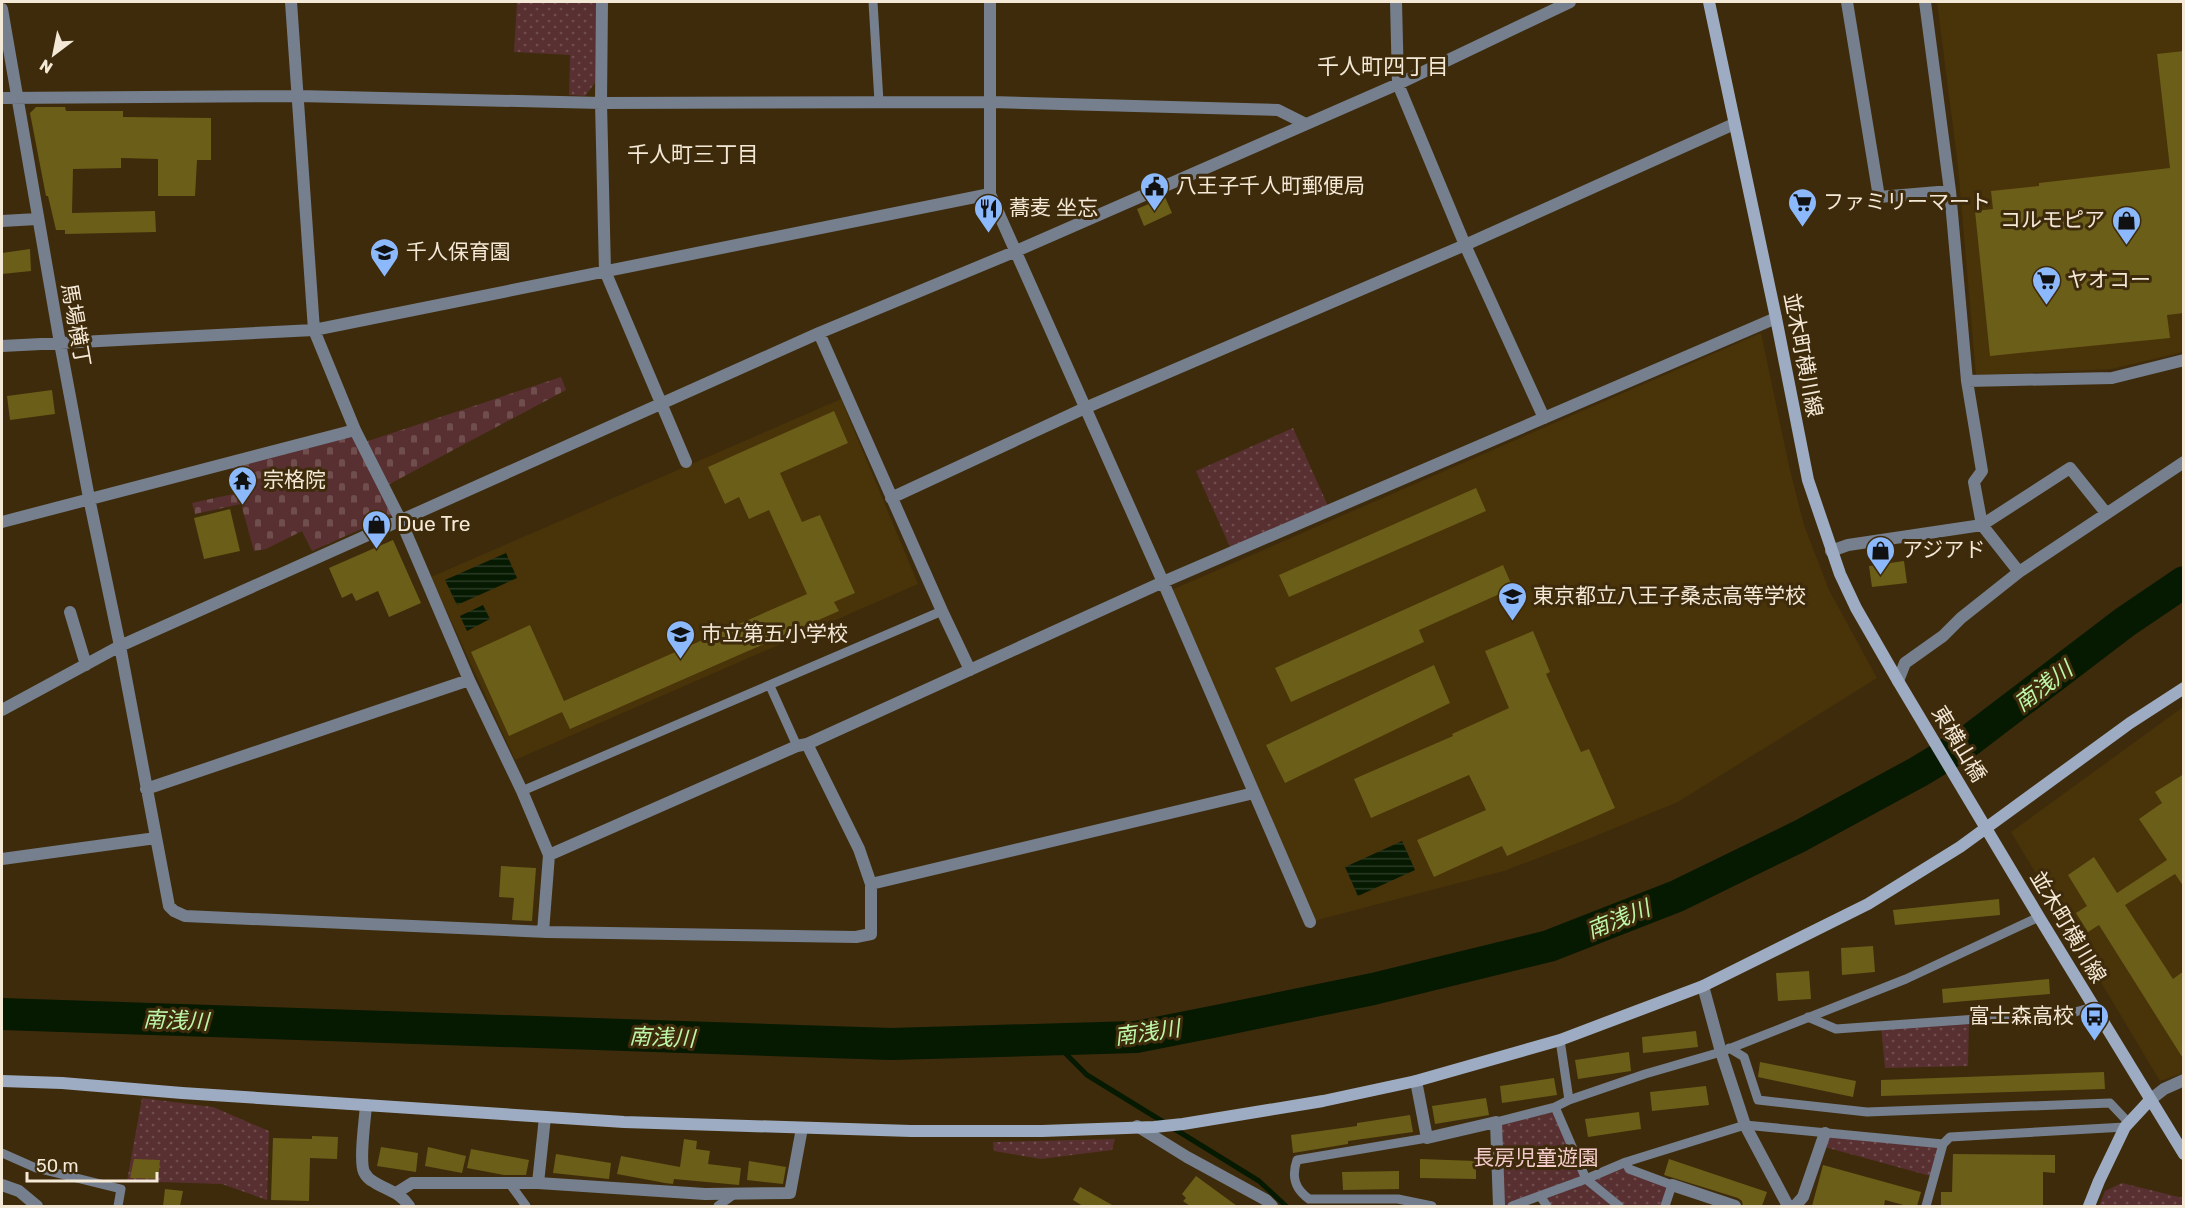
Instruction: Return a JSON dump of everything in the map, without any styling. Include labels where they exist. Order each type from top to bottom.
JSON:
[{"type":"street","points":[[291,2],[314,330],[355,430],[400,521],[549,855],[543,932]]},
{"type":"street","points":[[602,2],[601,103],[605,271],[686,462]]},
{"type":"street","points":[[990,2],[990,194],[1163,582],[1310,922]]},
{"type":"street","points":[[1396,2],[1398,84],[1465,245],[1544,418]]},
{"type":"street","points":[[2,710],[120,646],[819,333],[1014,252],[1304,123],[1398,84],[1570,2]]},
{"type":"street","name":"並木町横川線","points":[[1709,2],[1808,480],[1840,574],[1856,608],[1908,698]]},
{"type":"street","points":[[1847,2],[1879,197],[1950,191]]},
{"type":"street","points":[[1925,2],[1950,191],[1967,381],[1982,471],[1974,482],[1982,525],[2019,572]]},
{"type":"street","name":"馬場横丁","points":[[2,9],[60,343],[169,906],[185,916],[543,932],[856,937],[871,934],[871,884]]},
{"type":"street","points":[[2,98],[298,96],[601,103],[991,102],[1278,110],[1304,123]]},
{"type":"street","points":[[891,498],[1085,408],[1465,245],[1734,124]]},
{"type":"street","points":[[2,346],[314,330],[990,194]]},
{"type":"street","points":[[2,221],[37,219]]},
{"type":"street","points":[[549,855],[802,745],[1163,582],[1776,318]]},
{"type":"street","points":[[819,333],[970,670]]},
{"type":"street","points":[[1967,381],[2112,378],[2184,360]]},
{"type":"street","points":[[2,522],[355,430]]},
{"type":"street","points":[[1898,681],[1905,663],[1943,636],[1961,618],[2019,572],[2184,462]]},
{"type":"street","points":[[1831,551],[1848,545],[1982,525],[2070,468],[2106,513]]},
{"type":"street","points":[[70,612],[86,665]]},
{"type":"street","points":[[146,789],[469,680]]},
{"type":"street","points":[[2,1081],[62,1083],[634,1123],[977,1132],[1154,1127],[1323,1101],[1416,1081],[1560,1040],[1702,986],[1868,904],[1959,847],[2130,723],[2184,688]]},
{"type":"street","name":"東横山橋","points":[[1908,698],[1977,810]]},
{"type":"street","points":[[802,745],[859,849],[871,884],[1254,793]]},
{"type":"street","name":"並木町横川線","points":[[1977,810],[2093,1007],[2184,1154]]},
{"type":"street","points":[[2,859],[156,838]]},
{"type":"street","points":[[1702,986],[1725,1050],[1745,1125],[1788,1206]]},
{"type":"street","points":[[2089,1206],[2127,1125],[2150,1100],[2164,1089],[2184,1080]]},
{"type":"street","points":[[1416,1081],[1427,1138],[1496,1122],[1499,1206]]},
{"type":"street","points":[[366,1105],[362,1164],[365,1174],[373,1182],[396,1193],[409,1206]]},
{"type":"street","points":[[538,1183],[545,1117]]},
{"type":"street","points":[[1137,1126],[1187,1157],[1266,1200],[1272,1206]]},
{"type":"street","points":[[396,1193],[412,1183],[538,1183],[733,1195],[790,1193],[802,1128]]},
{"type":"street","points":[[1795,1206],[1803,1197],[1825,1133]]},
{"type":"street","points":[[2,1185],[18,1191],[37,1206]]},
{"type":"street","points":[[1672,1185],[1735,1206]]},
{"type":"lane","points":[[873,2],[879,102]]},
{"type":"lane","points":[[522,791],[942,611]]},
{"type":"lane","points":[[770,686],[802,745]]},
{"type":"lane","points":[[1496,1122],[1555,1107],[1569,1100],[1725,1050],[1906,979],[2039,917]]},
{"type":"lane","points":[[1808,1017],[1836,1029],[2075,1012],[2093,1007]]},
{"type":"lane","points":[[1560,1040],[1569,1100]]},
{"type":"lane","points":[[1725,1050],[1744,1056],[1758,1100],[1867,1112],[2110,1103],[2127,1125]]},
{"type":"lane","points":[[1555,1107],[1586,1179],[1619,1206]]},
{"type":"lane","points":[[1512,1206],[1626,1162],[1745,1125],[1943,1143]]},
{"type":"lane","points":[[1926,1206],[1943,1143],[1950,1137],[2127,1125]]},
{"type":"lane","points":[[1427,1138],[1297,1160],[1292,1172],[1298,1192],[1309,1199],[1398,1199],[1432,1206]]},
{"type":"lane","points":[[2,1153],[36,1168],[121,1189],[118,1206]]},
{"type":"lane","points":[[1626,1162],[1629,1169],[1672,1185],[1665,1206]]},
{"type":"lane","points":[[510,1184],[526,1206]]},
{"type":"lane","points":[[718,1206],[733,1195]]},
{"type":"lane","points":[[1540,1196],[1547,1206]]},
{"type":"shaded area","points":[[1937,2],[2183,2],[2183,352],[2112,369],[1976,375],[1958,166]]},
{"type":"shaded area","name":"東京都立八王子桑志高等学校","points":[[1761,333],[1804,525],[1829,590],[1877,678],[1678,802],[1504,871],[1310,922],[1167,592]]},
{"type":"shaded area","points":[[841,399],[918,584],[515,760],[431,577]]},
{"type":"shaded area","points":[[506,553],[517,578],[457,605],[445,580]]},
{"type":"shaded area","points":[[483,605],[490,619],[467,631],[460,616]]},
{"type":"shaded area","points":[[2183,707],[2183,1073],[2160,1081],[2011,832]]},
{"type":"shaded area","points":[[1402,841],[1415,870],[1358,896],[1345,867]]},
{"type":"green space","points":[[517,2],[597,2],[595,83],[585,96],[569,95],[570,55],[514,52]]},
{"type":"green space","points":[[561,377],[566,390],[384,487],[397,513],[312,551],[302,531],[266,549],[254,551],[241,504],[195,514],[192,503],[238,493],[231,462],[355,430],[362,443]]},
{"type":"green space","points":[[1293,428],[1328,506],[1231,549],[1196,471]]},
{"type":"green space","points":[[1969,1020],[1968,1066],[1885,1068],[1881,1026]]},
{"type":"green space","points":[[142,1098],[213,1107],[269,1131],[267,1200],[222,1184],[127,1181]]},
{"type":"green space","name":"長房児童遊園","points":[[1555,1107],[1586,1179],[1626,1162],[1629,1169],[1672,1185],[1665,1206],[1547,1206],[1540,1196],[1512,1206],[1499,1206],[1496,1122]]},
{"type":"green space","points":[[1825,1133],[1943,1144],[1934,1177],[1821,1146]]},
{"type":"green space","points":[[1115,1139],[1112,1150],[1041,1159],[994,1151],[993,1142]]},
{"type":"green space","points":[[2122,1183],[2183,1198],[2183,1206],[2099,1206],[2105,1191]]},
{"type":"building","points":[[2184,51],[2184,313],[2167,315],[2170,338],[1990,356],[1975,211],[1993,209],[1991,191],[2039,186],[2039,183],[2170,168],[2157,54]]},
{"type":"building","points":[[36,107],[65,107],[66,111],[123,111],[123,117],[211,118],[211,160],[197,160],[195,196],[158,196],[158,159],[121,158],[121,168],[73,169],[72,213],[155,211],[156,232],[65,234],[65,230],[56,230],[48,196],[46,196],[30,113]]},
{"type":"building","name":"八王子千人町郵便局","points":[[1165,197],[1172,213],[1144,226],[1137,209]]},
{"type":"building","points":[[30,249],[31,271],[2,274],[2,253]]},
{"type":"building","points":[[52,390],[55,414],[10,420],[7,396]]},
{"type":"building","points":[[834,411],[848,443],[780,473],[802,522],[820,515],[855,593],[834,602],[839,611],[570,729],[562,712],[509,736],[471,652],[530,625],[564,701],[807,594],[769,510],[749,519],[739,497],[725,504],[708,467]]},
{"type":"building","points":[[1476,488],[1486,511],[1289,597],[1279,575]]},
{"type":"building","points":[[230,509],[240,551],[204,559],[194,518]]},
{"type":"building","points":[[393,540],[421,603],[389,617],[378,591],[356,601],[352,593],[342,598],[329,568]]},
{"type":"building","points":[[1904,561],[1907,583],[1872,587],[1869,566]]},
{"type":"building","points":[[1503,565],[1513,588],[1419,630],[1424,642],[1291,702],[1275,668]]},
{"type":"building","points":[[1533,631],[1550,672],[1546,674],[1581,752],[1589,749],[1615,808],[1507,856],[1502,846],[1434,877],[1417,840],[1486,810],[1469,775],[1371,818],[1354,779],[1453,736],[1452,734],[1509,708],[1485,651]]},
{"type":"building","points":[[1434,665],[1450,703],[1285,783],[1266,745]]},
{"type":"building","points":[[2184,774],[2184,887],[2175,874],[2125,905],[2173,979],[2184,971],[2184,1060],[2099,925],[2088,932],[2076,913],[2087,906],[2068,875],[2094,857],[2117,893],[2167,860],[2139,819],[2162,803],[2155,792]]},
{"type":"building","points":[[501,866],[536,868],[532,921],[512,920],[514,898],[499,897]]},
{"type":"building","points":[[1999,899],[2000,915],[1895,925],[1893,910]]},
{"type":"building","points":[[1873,946],[1875,972],[1842,975],[1841,948]]},
{"type":"building","points":[[1809,971],[1811,999],[1778,1001],[1776,973]]},
{"type":"building","points":[[2049,979],[2050,994],[1943,1003],[1942,989]]},
{"type":"building","points":[[1696,1031],[1698,1047],[1643,1053],[1642,1037]]},
{"type":"building","points":[[1629,1052],[1631,1071],[1578,1079],[1575,1060]]},
{"type":"building","points":[[1760,1062],[1856,1081],[1853,1097],[1758,1077]]},
{"type":"building","points":[[2104,1072],[2105,1089],[1881,1096],[1881,1080]]},
{"type":"building","points":[[1554,1078],[1557,1095],[1502,1103],[1500,1086]]},
{"type":"building","points":[[1706,1086],[1709,1105],[1652,1111],[1650,1092]]},
{"type":"building","points":[[1486,1098],[1489,1115],[1435,1124],[1432,1106]]},
{"type":"building","points":[[1639,1112],[1641,1129],[1588,1137],[1585,1119]]},
{"type":"building","points":[[1410,1115],[1413,1132],[1348,1141],[1348,1144],[1293,1153],[1291,1135],[1357,1126],[1357,1123]]},
{"type":"building","points":[[312,1136],[338,1137],[337,1159],[310,1158],[309,1201],[271,1200],[273,1138],[312,1139]]},
{"type":"building","points":[[684,1139],[697,1141],[696,1149],[710,1151],[708,1164],[741,1168],[739,1185],[674,1179],[673,1184],[617,1174],[621,1156],[680,1167]]},
{"type":"building","points":[[381,1147],[418,1153],[416,1172],[377,1166]]},
{"type":"building","points":[[428,1147],[466,1156],[462,1173],[425,1166]]},
{"type":"building","points":[[471,1149],[529,1160],[526,1175],[504,1175],[467,1168]]},
{"type":"building","points":[[556,1154],[611,1163],[609,1179],[553,1173]]},
{"type":"building","points":[[1953,1154],[2055,1155],[2055,1173],[2043,1172],[2043,1206],[1941,1206],[1941,1192],[1952,1192]]},
{"type":"building","points":[[134,1159],[160,1160],[158,1179],[130,1178]]},
{"type":"building","points":[[1420,1159],[1476,1161],[1476,1179],[1420,1178]]},
{"type":"building","points":[[1669,1159],[1767,1192],[1762,1206],[1743,1206],[1742,1201],[1738,1198],[1664,1175]]},
{"type":"building","points":[[749,1161],[786,1167],[783,1184],[747,1180]]},
{"type":"building","points":[[1823,1165],[1921,1192],[1917,1206],[1907,1206],[1885,1200],[1884,1206],[1812,1206]]},
{"type":"building","points":[[1399,1171],[1399,1189],[1343,1190],[1342,1172]]},
{"type":"building","points":[[1196,1176],[1237,1206],[1190,1206],[1183,1201],[1186,1198],[1182,1194]]},
{"type":"building","points":[[1080,1187],[1114,1206],[1083,1206],[1073,1200]]},
{"type":"building","points":[[165,1189],[183,1191],[180,1206],[163,1206]]},
{"type":"waterway","name":"南浅川","points":[[2,1014],[891,1044],[1136,1037],[1217,1021],[1373,989],[1549,946],[1677,896],[1800,836],[1918,772],[1966,743],[2125,622],[2184,582]]},
{"type":"waterway","points":[[1051,1039],[1087,1075],[1165,1123]]},
{"type":"waterway","points":[[1173,1128],[1259,1181],[1286,1206]]},
{"type":"place","name":"八王子千人町郵便局","points":[[1155,212]]},
{"type":"place","name":"ファミリーマート","points":[[1802,228]]},
{"type":"place","name":"蕎麦 坐忘","points":[[988,234]]},
{"type":"place","name":"コルモピア","points":[[2126,246]]},
{"type":"place","name":"千人保育園","points":[[385,278]]},
{"type":"place","name":"ヤオコー","points":[[2046,306]]},
{"type":"place","name":"宗格院","points":[[242,506]]},
{"type":"place","name":"Due Tre","points":[[376,550]]},
{"type":"place","name":"アジアド","points":[[1881,576]]},
{"type":"place","name":"東京都立八王子桑志高等学校","points":[[1512,622]]},
{"type":"place","name":"市立第五小学校","points":[[680,660]]},
{"type":"place","name":"富士森高校","points":[[2095,1042]]},
{"type":"district","name":"千人町四丁目","points":[[1383,66]]},
{"type":"district","name":"千人町三丁目","points":[[693,154]]}]
